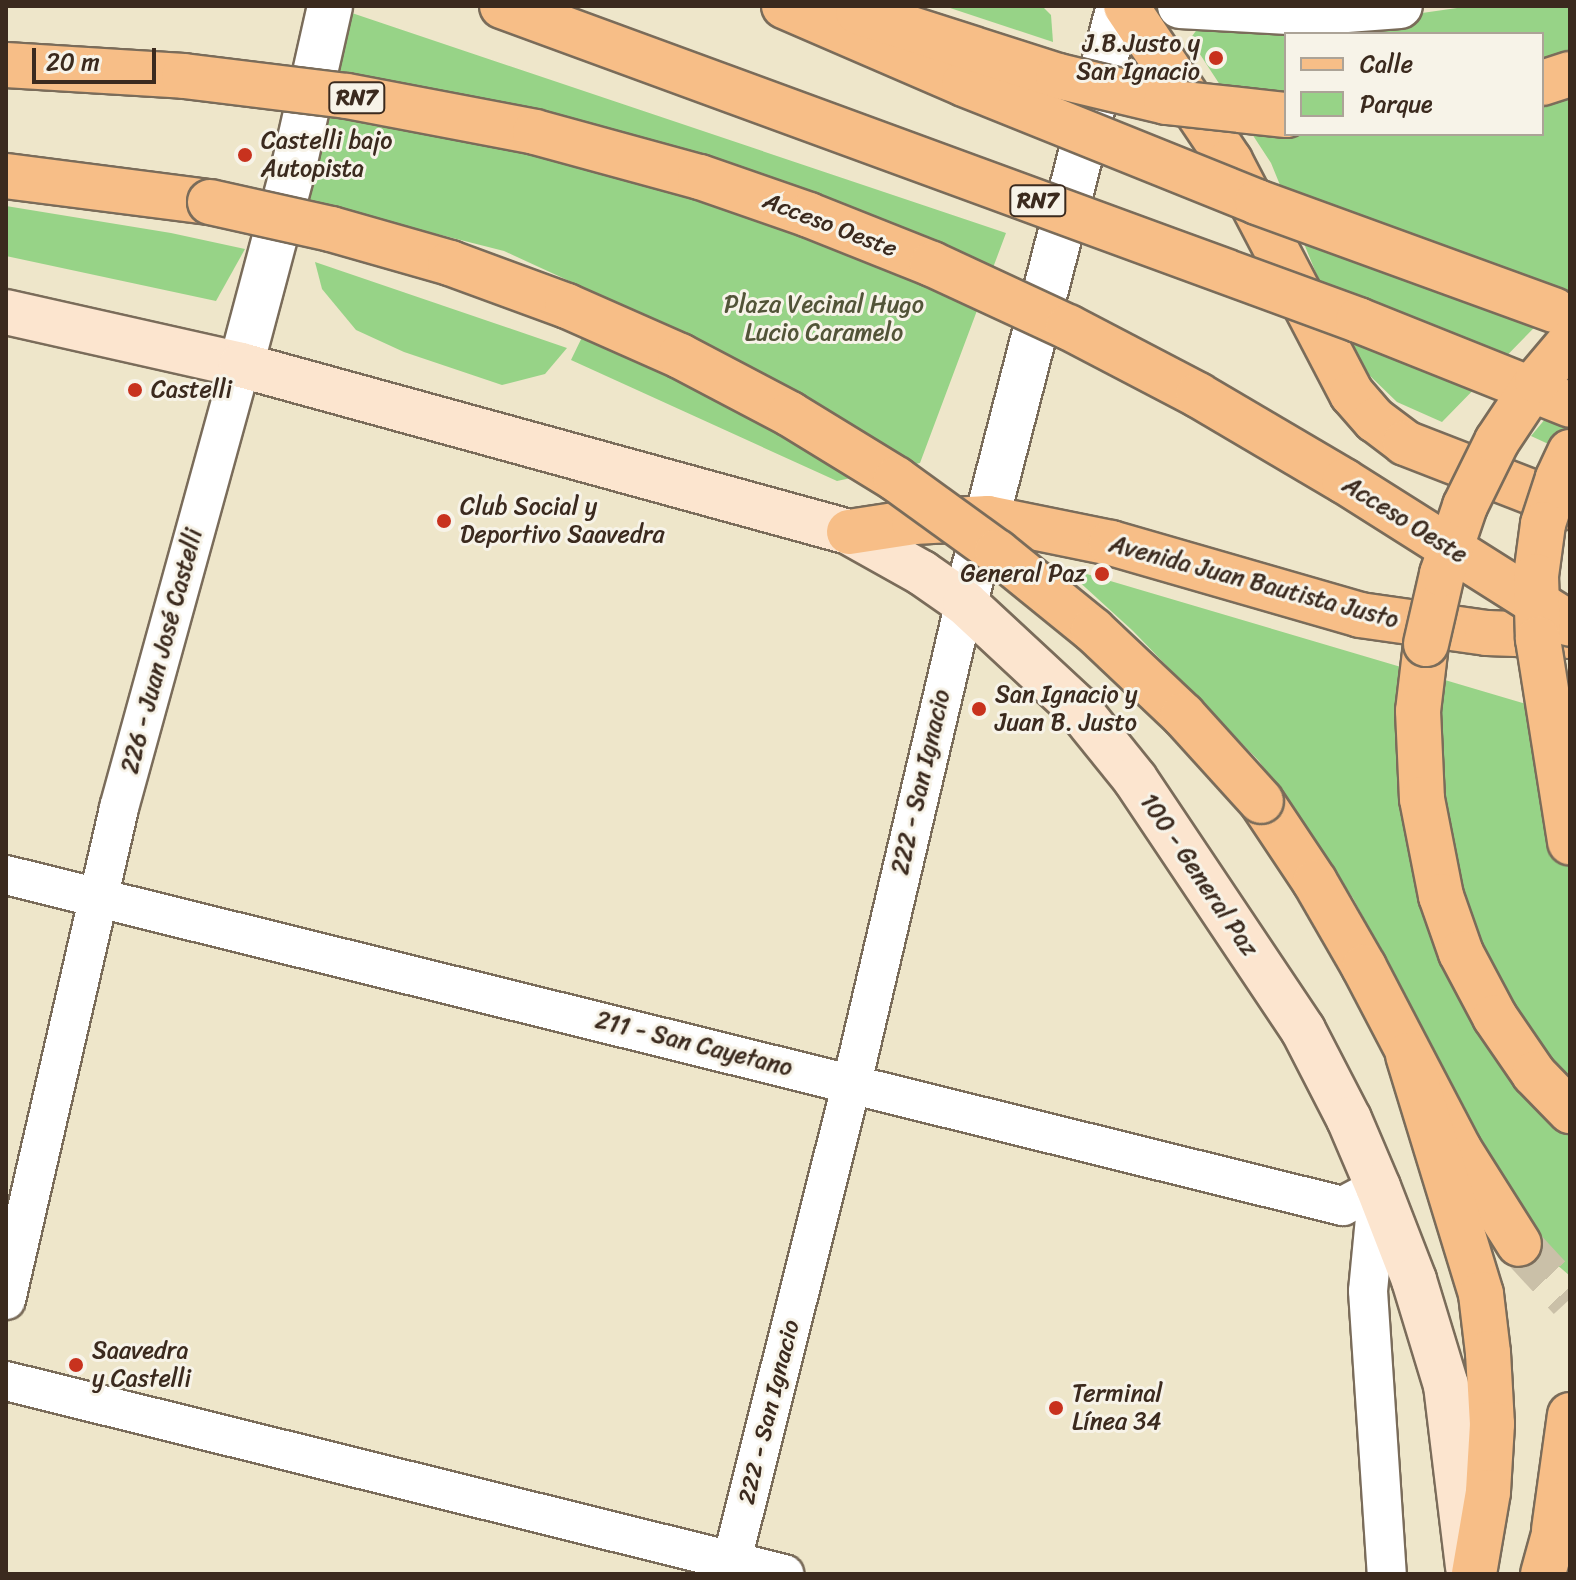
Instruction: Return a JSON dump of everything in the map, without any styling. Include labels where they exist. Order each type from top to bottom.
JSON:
[{"type":"main road","name":"RN7","points":[[502,6],[1358,320],[1570,405]]},
{"type":"main road","points":[[784,6],[964,84],[1257,202],[1570,315]]},
{"type":"main road","points":[[839,6],[1058,76],[1166,102],[1284,115]]},
{"type":"main road","points":[[1126,6],[1230,161],[1352,394],[1375,420],[1405,443],[1449,463],[1570,507]]},
{"type":"main road","name":"Acceso Oeste","points":[[6,65],[184,76],[347,96],[535,132],[700,177],[809,215],[932,264],[1028,308],[1198,395],[1344,481],[1570,624]]},
{"type":"main road","points":[[1544,82],[1570,74]]},
{"type":"main road","points":[[6,176],[210,202],[331,229],[450,263],[567,306],[680,356],[790,414],[896,479],[997,552],[1093,630],[1183,715],[1261,801],[1322,894],[1364,967],[1459,1149],[1519,1244]]},
{"type":"main road","name":"100 - General Paz","points":[[6,312],[241,365],[849,532],[922,573],[965,603],[1077,707],[1135,779],[1303,1030],[1349,1119],[1378,1187],[1414,1280],[1446,1385],[1468,1574]]},
{"type":"main road","points":[[1570,342],[1537,381],[1497,441],[1465,506],[1442,574],[1426,644],[1418,711],[1422,799],[1428,846],[1461,953],[1495,1017],[1534,1074],[1570,1111]]},
{"type":"main road","points":[[1570,452],[1543,524],[1536,576],[1538,639],[1570,842]]},
{"type":"main road","name":"Avenida Juan Bautista Justo","points":[[849,532],[914,522],[988,518],[1111,543],[1360,615],[1487,633],[1570,636]]},
{"type":"main road","points":[[1408,1055],[1481,1294],[1487,1338],[1492,1424],[1488,1492],[1474,1574]]},
{"type":"main road","points":[[1554,1530],[1570,1415]]},
{"type":"main road","points":[[1543,1574],[1570,1479]]},
{"type":"street","name":"226 - Juan José Castelli","points":[[6,1300],[119,808],[294,166],[330,6]]},
{"type":"street","name":"222 - San Ignacio","points":[[732,1560],[852,1083],[940,695],[1119,6]]},
{"type":"street","points":[[1180,6],[1307,13],[1400,6]]},
{"type":"street","name":"211 - San Cayetano","points":[[6,875],[1343,1206],[1378,1187]]},
{"type":"street","points":[[1378,1187],[1368,1291],[1387,1574]]},
{"type":"street","points":[[6,1381],[784,1574]]},
{"type":"green space","points":[[944,6],[1042,6],[1051,15],[1053,42]]},
{"type":"green space","points":[[1471,6],[1570,6],[1570,53],[1544,61],[1544,32],[1284,32],[1284,136],[1544,136],[1544,93],[1570,85],[1570,291],[1442,422],[1397,402],[1366,372],[1325,295],[1271,163],[1190,39],[1201,24],[1324,27]]},
{"type":"green space","name":"Plaza Vecinal Hugo Lucio Caramelo","points":[[343,10],[1006,233],[920,463],[837,481],[571,360],[602,296],[504,251],[295,198]]},
{"type":"green space","points":[[6,206],[171,233],[245,249],[216,301],[6,256]]},
{"type":"green space","points":[[315,262],[567,348],[545,374],[502,385],[404,352],[356,330],[322,289]]},
{"type":"green space","points":[[1570,389],[1570,454],[1531,436]]},
{"type":"green space","points":[[1063,567],[1570,717],[1570,1276],[1541,1251],[1488,1177],[1427,1037],[1353,898],[1259,761],[1133,631]]},
{"type":"tunnel","points":[[1519,1244],[1570,1299]]},
{"type":"place","name":"J.B.Justo y San Ignacio","points":[[1216,58]]},
{"type":"place","name":"Castelli bajo Autopista","points":[[245,155]]},
{"type":"place","name":"Castelli","points":[[135,390]]},
{"type":"place","name":"Club Social y Deportivo Saavedra","points":[[444,521]]},
{"type":"place","name":"General Paz","points":[[1102,574]]},
{"type":"place","name":"San Ignacio y Juan B. Justo","points":[[979,709]]},
{"type":"place","name":"Saavedra y Castelli","points":[[76,1365]]},
{"type":"place","name":"Terminal Línea 34","points":[[1056,1408]]}]
